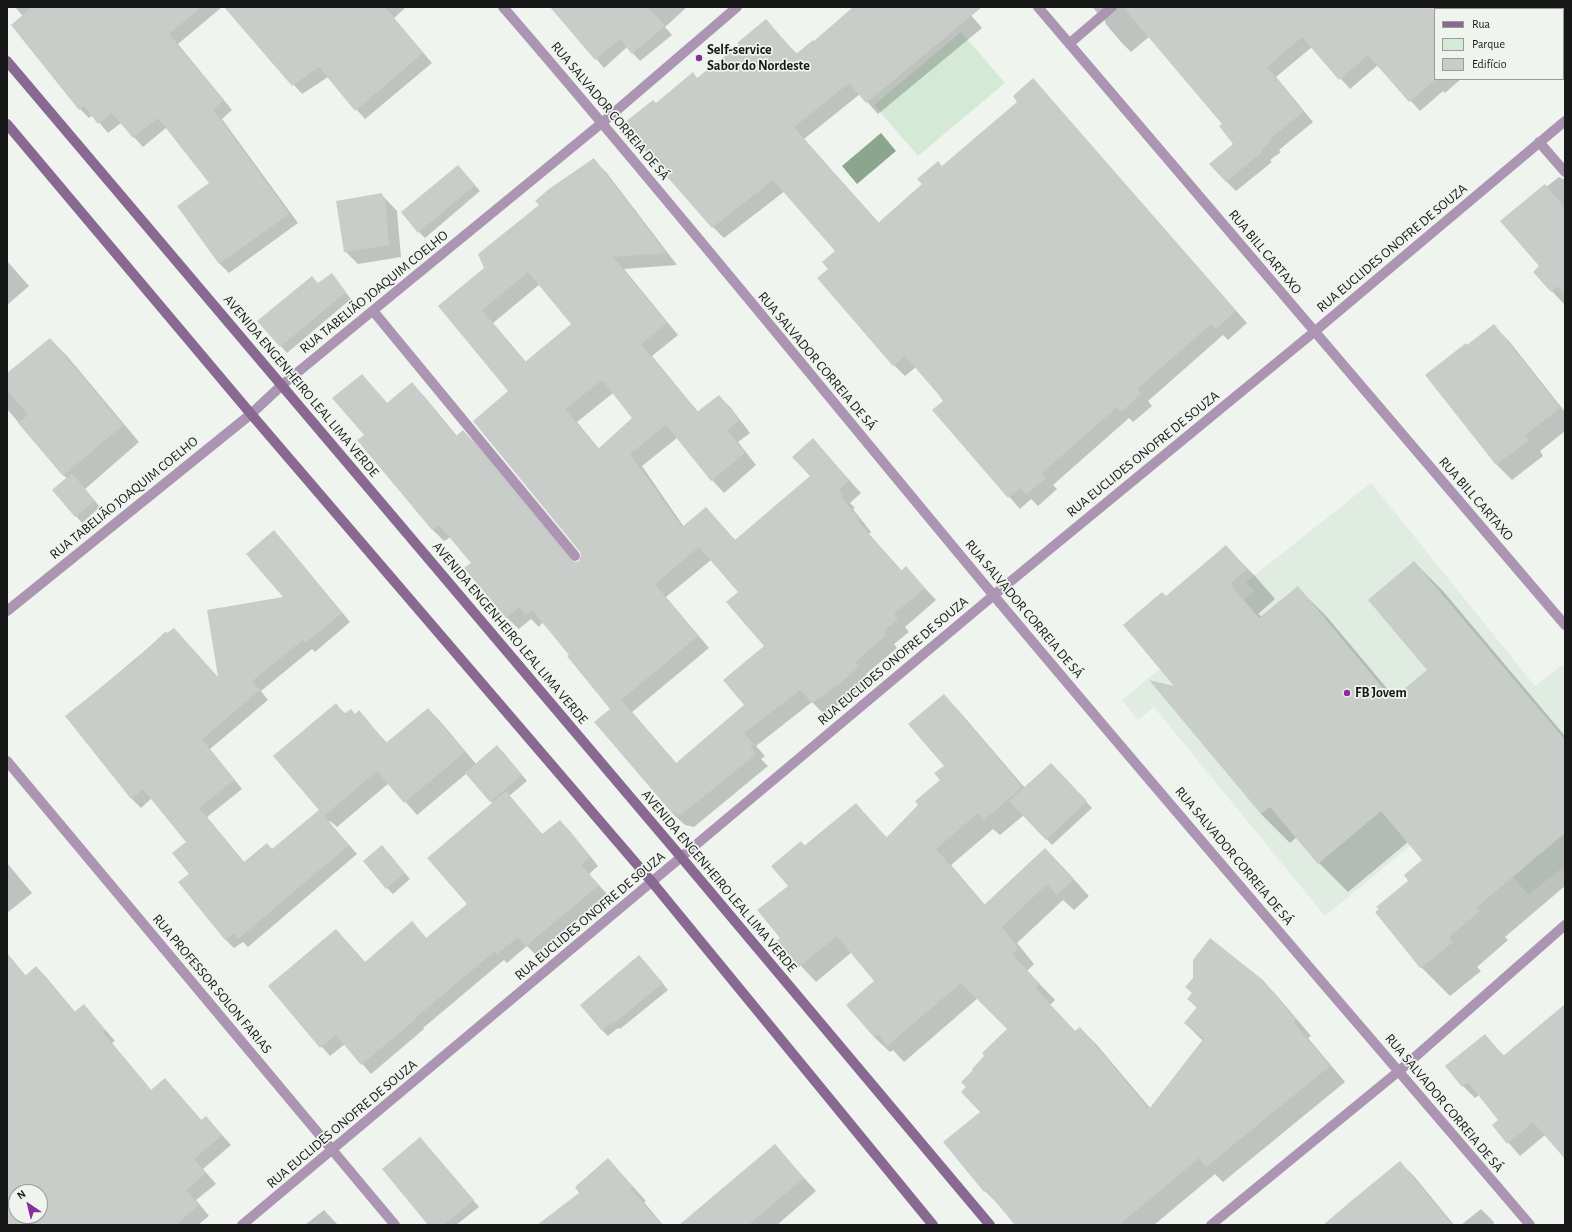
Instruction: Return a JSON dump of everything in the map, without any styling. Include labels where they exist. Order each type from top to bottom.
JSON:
[{"type":"main road","name":"AVENIDA ENGENHEIRO LEAL LIMA VERDE","points":[[7,61],[681,857],[990,1225]]},
{"type":"main road","points":[[7,124],[251,414],[652,882],[933,1225]]},
{"type":"street","name":"RUA SALVADOR CORREIA DE SÁ","points":[[503,7],[603,122],[755,309],[994,595],[1530,1225]]},
{"type":"street","name":"RUA TABELIÃO JOAQUIM COELHO","points":[[7,610],[251,414],[282,385],[374,312],[603,122],[738,7]]},
{"type":"street","name":"RUA BILL CARTAXO","points":[[1038,7],[1565,625]]},
{"type":"street","points":[[1070,43],[1112,7]]},
{"type":"street","name":"RUA EUCLIDES ONOFRE DE SOUZA","points":[[242,1225],[994,595],[1314,332],[1565,121]]},
{"type":"street","points":[[1539,142],[1565,172]]},
{"type":"street","points":[[374,312],[575,556]]},
{"type":"street","name":"RUA PROFESSOR SOLON FARIAS","points":[[7,761],[395,1225]]},
{"type":"street","points":[[1211,1225],[1399,1071],[1565,925]]},
{"type":"shaded area","points":[[881,133],[896,151],[857,184],[842,166]]},
{"type":"shaded area","name":"FB Jovem","points":[[1371,483],[1535,686],[1562,665],[1565,669],[1565,866],[1528,895],[1457,807],[1325,916],[1154,707],[1138,720],[1122,700],[1254,591],[1246,582]]},
{"type":"green space","points":[[961,32],[1005,83],[918,156],[874,105]]},
{"type":"building","points":[[32,7],[201,7],[169,34],[224,100],[213,109],[289,214],[219,264],[177,206],[209,183],[158,118],[133,138],[112,113],[98,124],[84,106],[79,110],[11,25]]},
{"type":"building","points":[[224,7],[385,7],[423,53],[355,111],[319,67],[292,86]]},
{"type":"building","points":[[550,7],[648,7],[665,26],[632,54],[620,39],[595,60]]},
{"type":"building","points":[[853,7],[982,7],[866,103],[849,83],[794,127],[878,223],[922,184],[917,179],[938,161],[942,166],[1017,102],[1013,96],[1033,78],[1236,311],[1216,329],[1211,324],[1137,389],[1141,394],[1121,412],[1117,407],[1042,473],[1046,478],[1026,495],[1020,488],[1008,498],[932,410],[943,401],[938,394],[905,356],[893,366],[817,278],[828,269],[822,262],[835,251],[773,180],[712,228],[655,163],[624,123],[653,100],[656,103],[693,72],[697,78],[739,45],[737,43],[766,19],[796,54],[813,40],[814,41]]},
{"type":"building","points":[[1123,7],[1435,7],[1435,80],[1409,102],[1368,55],[1339,80],[1302,37],[1267,67],[1303,112],[1270,139],[1271,141],[1261,150],[1262,152],[1226,182],[1209,164],[1233,144],[1219,126],[1222,124]]},
{"type":"building","points":[[594,158],[666,253],[613,257],[667,323],[641,344],[697,412],[719,395],[739,420],[727,430],[745,453],[711,481],[666,425],[630,454],[682,527],[706,507],[735,540],[810,476],[792,457],[813,438],[849,480],[839,490],[843,495],[841,497],[860,520],[858,521],[901,571],[906,566],[925,588],[894,614],[898,619],[883,632],[886,635],[855,662],[859,667],[839,684],[812,703],[800,690],[744,733],[753,744],[750,746],[756,754],[681,815],[672,813],[594,722],[610,709],[567,656],[569,655],[532,610],[526,615],[519,607],[506,618],[464,568],[471,563],[439,525],[432,530],[357,440],[364,435],[332,398],[362,374],[387,403],[412,382],[456,436],[463,430],[570,560],[576,562],[579,561],[581,555],[580,552],[473,421],[508,391],[438,306],[484,268],[478,254],[539,205],[535,201],[549,189]],"holes":[[[528,272],[571,324],[525,362],[482,310]],[[602,380],[632,418],[598,449],[565,409]],[[699,547],[738,592],[726,602],[764,646],[723,680],[744,705],[676,763],[621,700],[698,636],[655,584]]]},
{"type":"building","points":[[458,165],[475,185],[418,233],[401,212]]},
{"type":"building","points":[[1545,184],[1565,208],[1565,295],[1557,286],[1551,292],[1533,272],[1539,266],[1500,221]]},
{"type":"building","points":[[382,193],[383,198],[385,198],[389,245],[344,252],[336,201]]},
{"type":"building","points":[[332,273],[346,292],[280,347],[257,321],[312,276],[318,283]]},
{"type":"building","points":[[1494,324],[1560,408],[1525,435],[1529,440],[1496,465],[1425,375],[1466,343],[1467,345]]},
{"type":"building","points":[[50,338],[123,425],[63,476],[18,423],[28,415],[7,390],[7,373]]},
{"type":"building","points":[[72,473],[95,501],[75,517],[52,490]]},
{"type":"building","points":[[274,530],[342,613],[305,643],[303,640],[252,681],[260,690],[202,739],[234,780],[199,808],[244,862],[267,843],[272,849],[319,810],[349,845],[238,939],[234,933],[225,940],[178,882],[189,874],[172,853],[186,842],[143,789],[131,799],[65,716],[133,662],[166,631],[167,633],[174,628],[218,677],[207,610],[283,597],[246,554]]},
{"type":"building","name":"FB Jovem","points":[[1226,545],[1247,569],[1230,584],[1259,618],[1298,586],[1392,699],[1427,670],[1368,600],[1414,561],[1565,740],[1565,833],[1477,907],[1480,911],[1449,937],[1453,942],[1420,968],[1375,912],[1379,909],[1376,907],[1408,881],[1404,875],[1422,860],[1381,811],[1318,864],[1270,807],[1261,814],[1149,680],[1174,686],[1123,625],[1162,592],[1166,596]]},
{"type":"building","points":[[944,694],[1022,787],[984,820],[978,813],[936,849],[984,905],[1045,848],[1074,879],[1057,895],[1047,884],[1002,927],[1018,948],[1012,954],[1040,984],[1035,988],[1075,1031],[1080,1027],[1149,1109],[1204,1038],[1184,1023],[1197,1007],[1187,999],[1192,993],[1185,987],[1193,978],[1193,960],[1210,938],[1263,980],[1296,1020],[1293,1022],[1330,1066],[1206,1167],[1199,1158],[1119,1225],[1015,1225],[986,1190],[984,1192],[943,1142],[980,1112],[961,1092],[966,1087],[961,1082],[984,1056],[982,1053],[1007,1029],[961,983],[887,1046],[878,1034],[874,1037],[846,1005],[874,981],[837,936],[799,967],[776,941],[780,938],[757,910],[788,886],[771,866],[801,841],[804,846],[856,803],[886,838],[918,805],[915,801],[940,780],[934,773],[944,766],[908,724]]},
{"type":"building","points":[[336,703],[344,714],[351,709],[355,714],[359,710],[386,743],[428,708],[465,752],[404,803],[377,771],[324,816],[273,756]]},
{"type":"building","points":[[497,745],[522,775],[490,802],[465,773]]},
{"type":"building","points":[[1051,763],[1087,801],[1046,840],[1009,801]]},
{"type":"building","points":[[506,791],[542,834],[560,820],[590,856],[581,865],[599,885],[526,946],[518,937],[497,954],[495,951],[361,1065],[336,1035],[320,1048],[268,986],[336,929],[365,962],[412,921],[426,938],[467,904],[427,858]]},
{"type":"building","points":[[382,845],[405,873],[386,889],[363,861]]},
{"type":"building","points":[[7,953],[25,976],[36,966],[74,1012],[84,1004],[105,1030],[102,1032],[151,1090],[165,1078],[201,1120],[206,1116],[222,1135],[194,1159],[206,1173],[186,1190],[199,1205],[176,1225],[7,1225]]},
{"type":"building","points":[[639,955],[663,983],[613,1024],[612,1022],[602,1031],[580,1005]]},
{"type":"building","points":[[1565,1004],[1565,1159],[1533,1122],[1507,1144],[1492,1125],[1498,1120],[1468,1082],[1462,1087],[1445,1066],[1485,1034],[1503,1056]]},
{"type":"building","points":[[420,1137],[474,1200],[443,1225],[428,1225],[382,1169]]},
{"type":"building","points":[[775,1144],[804,1178],[748,1225],[679,1225]]},
{"type":"building","points":[[608,1158],[633,1187],[631,1189],[662,1225],[537,1225],[579,1193],[575,1187]]},
{"type":"building","points":[[1400,1161],[1452,1225],[1323,1225],[1350,1202]]},
{"type":"place","name":"Self-service Sabor do Nordeste","points":[[699,58]]},
{"type":"place","name":"FB Jovem","points":[[1347,693]]}]
